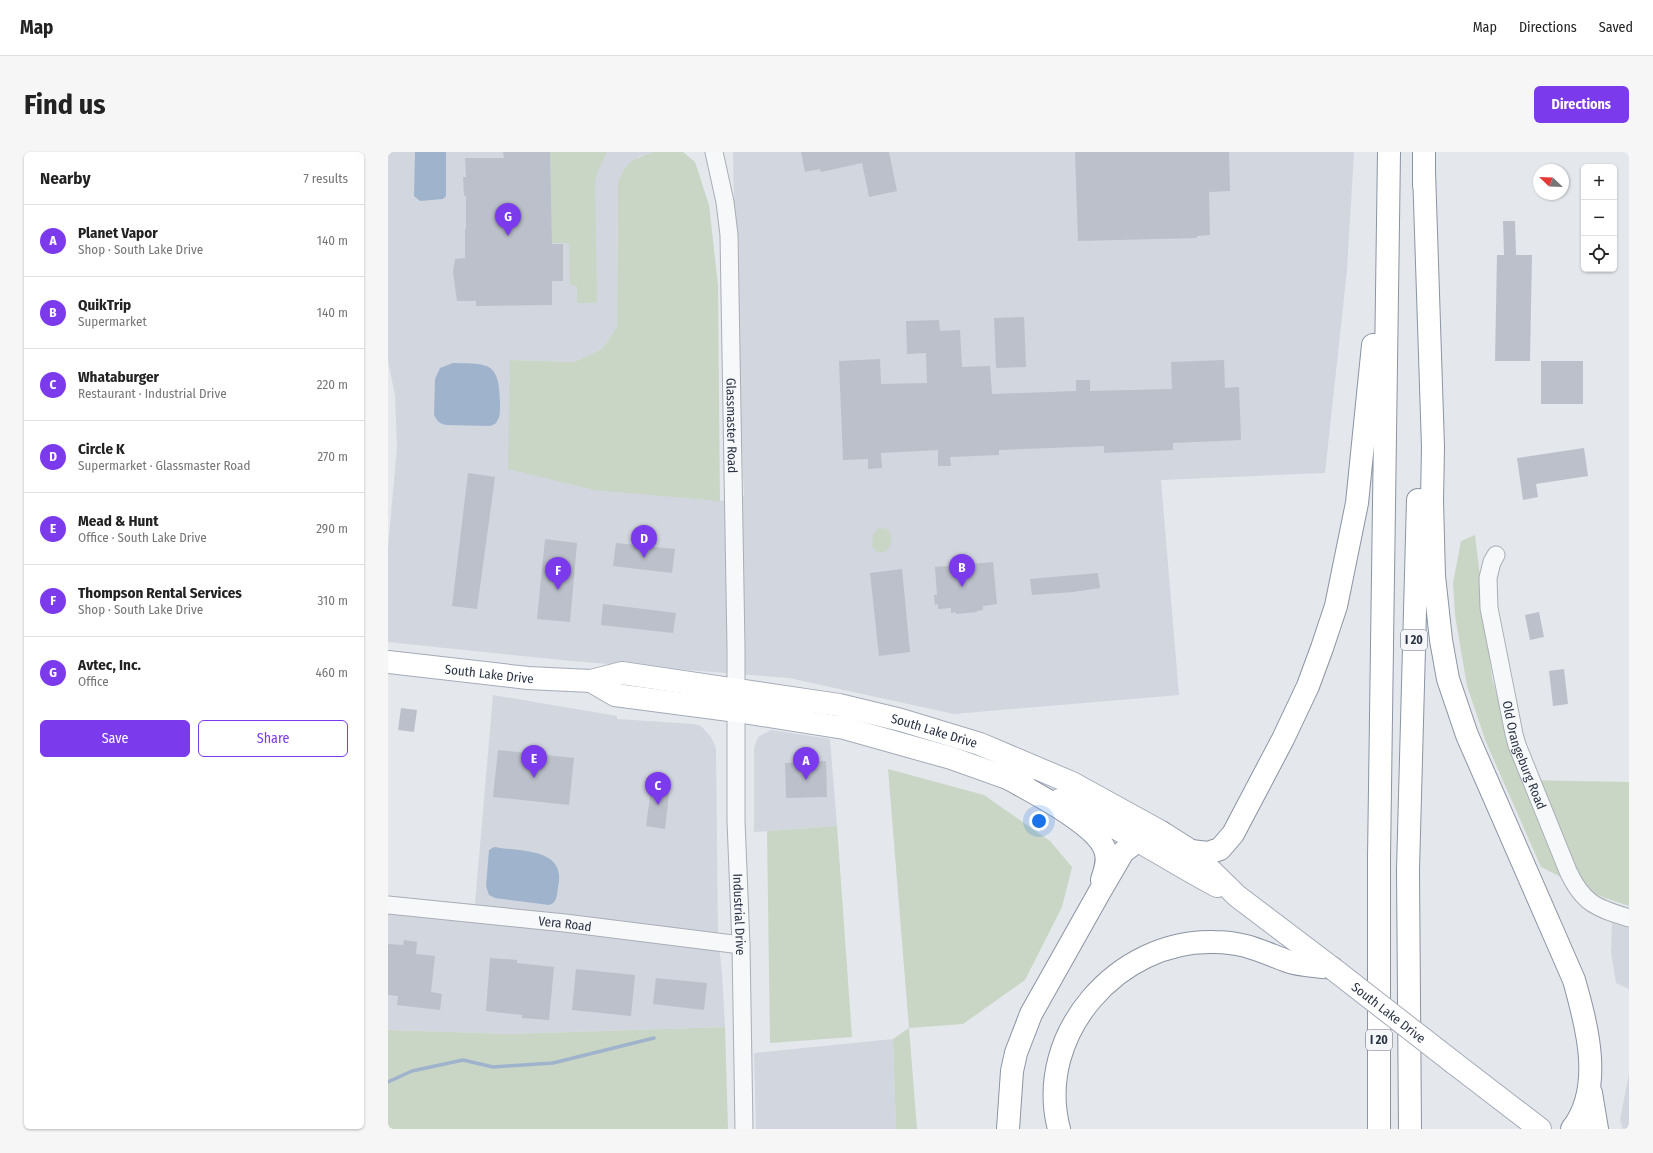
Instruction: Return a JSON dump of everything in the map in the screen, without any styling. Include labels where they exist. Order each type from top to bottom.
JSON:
[{"type":"main road","name":"I 20","points":[[1379,1129],[1379,951],[1389,152]]},
{"type":"main road","name":"I 20","points":[[1410,1129],[1408,870],[1420,427],[1424,162]]},
{"type":"main road","points":[[1424,162],[1433,441],[1434,576],[1441,640],[1448,679],[1467,735],[1574,980],[1584,1015],[1589,1078],[1597,1129]]},
{"type":"main road","points":[[1191,851],[1208,853],[1220,849],[1233,834],[1283,739],[1308,686],[1336,606],[1361,482],[1389,181]]},
{"type":"main road","name":"South Lake Drive","points":[[388,662],[528,678],[591,681],[622,673],[737,700],[894,741],[1006,777],[1069,804],[1138,840],[1181,867],[1237,896]]},
{"type":"main road","name":"South Lake Drive","points":[[737,700],[770,694],[838,705],[901,720],[980,744],[1072,783],[1161,832],[1191,851],[1237,896],[1540,1129]]},
{"type":"main road","points":[[1006,777],[1068,814],[1096,835],[1102,843],[1107,859],[1098,893]]},
{"type":"main road","points":[[1008,1129],[1012,1071],[1025,1029],[1098,893],[1123,852],[1138,840],[1151,834],[1161,832]]},
{"type":"main road","points":[[1059,1129],[1055,1106],[1058,1066],[1072,1030],[1093,995],[1108,980],[1136,961],[1154,953],[1177,946],[1213,942],[1249,946],[1288,962],[1332,968]]},
{"type":"main road","points":[[1362,1129],[1379,951]]},
{"type":"main road","points":[[1572,1129],[1585,1108],[1589,1078]]},
{"type":"street","name":"Glassmaster Road","points":[[714,152],[725,202],[729,235],[737,700]]},
{"type":"street","name":"Old Orangeburg Road","points":[[1496,555],[1492,562],[1488,578],[1489,608],[1517,745],[1568,871],[1578,891],[1592,905],[1629,918]]},
{"type":"street","name":"Industrial Drive","points":[[737,700],[736,821],[741,945],[744,1129]]},
{"type":"street","name":"Vera Road","points":[[388,905],[566,923],[741,945]]},
{"type":"shaded area","points":[[388,152],[653,152],[638,157],[618,183],[617,327],[602,349],[574,362],[510,360],[720,501],[744,496],[736,316],[733,152],[1354,152],[1347,270],[1325,473],[1161,480],[1179,695],[954,714],[789,678],[571,661],[388,642],[388,549],[397,446],[395,395],[388,361]]},
{"type":"shaded area","points":[[493,695],[617,716],[617,719],[694,724],[701,726],[711,737],[716,748],[718,935],[725,1027],[511,1034],[388,1030],[388,896],[475,904]]},
{"type":"shaded area","points":[[771,730],[830,739],[837,826],[754,832],[754,748],[758,737]]},
{"type":"shaded area","points":[[1612,923],[1629,928],[1629,989],[1616,983],[1611,952]]},
{"type":"shaded area","points":[[893,1039],[896,1129],[756,1129],[754,1053]]},
{"type":"shaded area","points":[[1629,1074],[1629,1129],[1623,1129],[1620,1120]]},
{"type":"green space","points":[[550,152],[607,152],[597,173],[595,182],[597,303],[577,303],[577,286],[570,285],[569,243],[552,243]]},
{"type":"green space","points":[[653,152],[683,152],[695,162],[709,205],[718,285],[720,501],[595,490],[508,469],[510,360],[574,362],[602,349],[617,327],[618,183],[627,166],[640,157]]},
{"type":"green space","points":[[879,528],[887,529],[891,534],[891,544],[885,552],[877,552],[872,546],[873,534]]},
{"type":"green space","points":[[1475,535],[1492,678],[1521,780],[1629,782],[1629,906],[1597,895],[1541,867],[1486,742],[1467,686],[1455,615],[1453,583],[1461,541]]},
{"type":"green space","points":[[888,769],[984,795],[1050,841],[1072,867],[1062,907],[1025,980],[963,1024],[909,1028]]},
{"type":"green space","points":[[837,826],[852,1037],[770,1043],[767,831]]},
{"type":"green space","points":[[725,1027],[728,1129],[388,1129],[388,1030],[511,1034]]},
{"type":"green space","points":[[909,1028],[917,1129],[896,1129],[893,1039]]},
{"type":"water","points":[[415,152],[446,152],[446,196],[443,199],[420,201],[414,196]]},
{"type":"water","points":[[453,363],[483,365],[489,367],[494,372],[497,378],[500,401],[499,416],[495,424],[490,426],[446,425],[440,423],[436,419],[434,415],[435,379],[440,368]]},
{"type":"water","points":[[494,847],[540,854],[556,865],[559,874],[557,896],[555,901],[549,905],[495,898],[489,895],[486,886],[489,850]]},
{"type":"building","points":[[503,152],[550,152],[552,244],[563,244],[563,281],[552,281],[552,305],[476,306],[476,301],[457,301],[453,272],[455,259],[465,258],[466,196],[464,196],[463,177],[466,177],[465,158],[504,158]]},
{"type":"building","points":[[801,152],[889,152],[897,191],[869,197],[862,163],[821,172],[820,169],[805,172]]},
{"type":"building","points":[[1075,152],[1229,152],[1230,191],[1209,192],[1210,235],[1197,236],[1197,238],[1078,241]]},
{"type":"building","points":[[1503,221],[1515,221],[1516,255],[1532,255],[1530,361],[1495,361],[1497,255],[1504,255]]},
{"type":"building","points":[[1024,317],[1026,367],[996,368],[994,318]]},
{"type":"building","points":[[939,320],[940,331],[960,330],[962,367],[990,366],[992,394],[1076,391],[1076,380],[1090,380],[1090,391],[1172,389],[1171,362],[1224,360],[1225,388],[1239,387],[1241,440],[1173,443],[1173,450],[1104,453],[1104,446],[999,450],[999,455],[950,457],[951,466],[938,466],[938,450],[881,453],[882,468],[868,469],[868,459],[843,460],[839,361],[880,359],[881,384],[927,383],[926,353],[907,354],[906,321]]},
{"type":"building","points":[[1541,361],[1583,361],[1583,404],[1541,404]]},
{"type":"building","points":[[1584,448],[1588,476],[1536,484],[1538,497],[1523,500],[1517,458]]},
{"type":"building","points":[[468,473],[495,477],[477,609],[452,606]]},
{"type":"building","points":[[545,539],[577,543],[570,622],[537,619]]},
{"type":"building","points":[[616,543],[675,549],[672,573],[613,566]]},
{"type":"building","points":[[993,562],[997,604],[983,606],[983,610],[977,612],[956,614],[956,612],[951,613],[951,608],[938,609],[938,604],[935,605],[934,595],[937,595],[935,567]]},
{"type":"building","points":[[902,569],[910,652],[879,656],[870,573]]},
{"type":"building","points":[[1098,573],[1100,588],[1073,592],[1032,595],[1030,579]]},
{"type":"building","points":[[603,604],[676,613],[673,633],[601,625]]},
{"type":"building","points":[[1539,612],[1544,637],[1530,640],[1525,615]]},
{"type":"building","points":[[1564,669],[1568,704],[1553,706],[1549,671]]},
{"type":"building","points":[[401,708],[417,710],[414,732],[398,730]]},
{"type":"building","points":[[498,750],[574,758],[569,805],[493,797]]},
{"type":"building","points":[[826,761],[827,797],[786,798],[785,763]]},
{"type":"building","points":[[652,782],[670,784],[665,829],[646,826]]},
{"type":"building","points":[[404,940],[417,942],[416,954],[435,956],[431,992],[442,994],[440,1010],[397,1005],[398,996],[388,995],[388,944],[403,945]]},
{"type":"building","points":[[490,958],[517,960],[517,963],[554,967],[549,1020],[522,1018],[522,1015],[486,1011]]},
{"type":"building","points":[[576,969],[635,975],[631,1016],[572,1010]]},
{"type":"building","points":[[656,978],[707,983],[704,1010],[653,1004]]},
{"type":"waterway","points":[[388,1082],[412,1071],[463,1060],[493,1067],[553,1063],[654,1038]]},
{"type":"place","name":"Avtec, Inc.","points":[[508,236]]},
{"type":"place","name":"Circle K","points":[[644,558]]},
{"type":"place","name":"QuikTrip","points":[[962,587]]},
{"type":"place","name":"Thompson Rental Services","points":[[558,590]]},
{"type":"place","name":"Mead & Hunt","points":[[534,778]]},
{"type":"place","name":"Planet Vapor","points":[[806,780]]},
{"type":"place","name":"Whataburger","points":[[658,805]]}]
